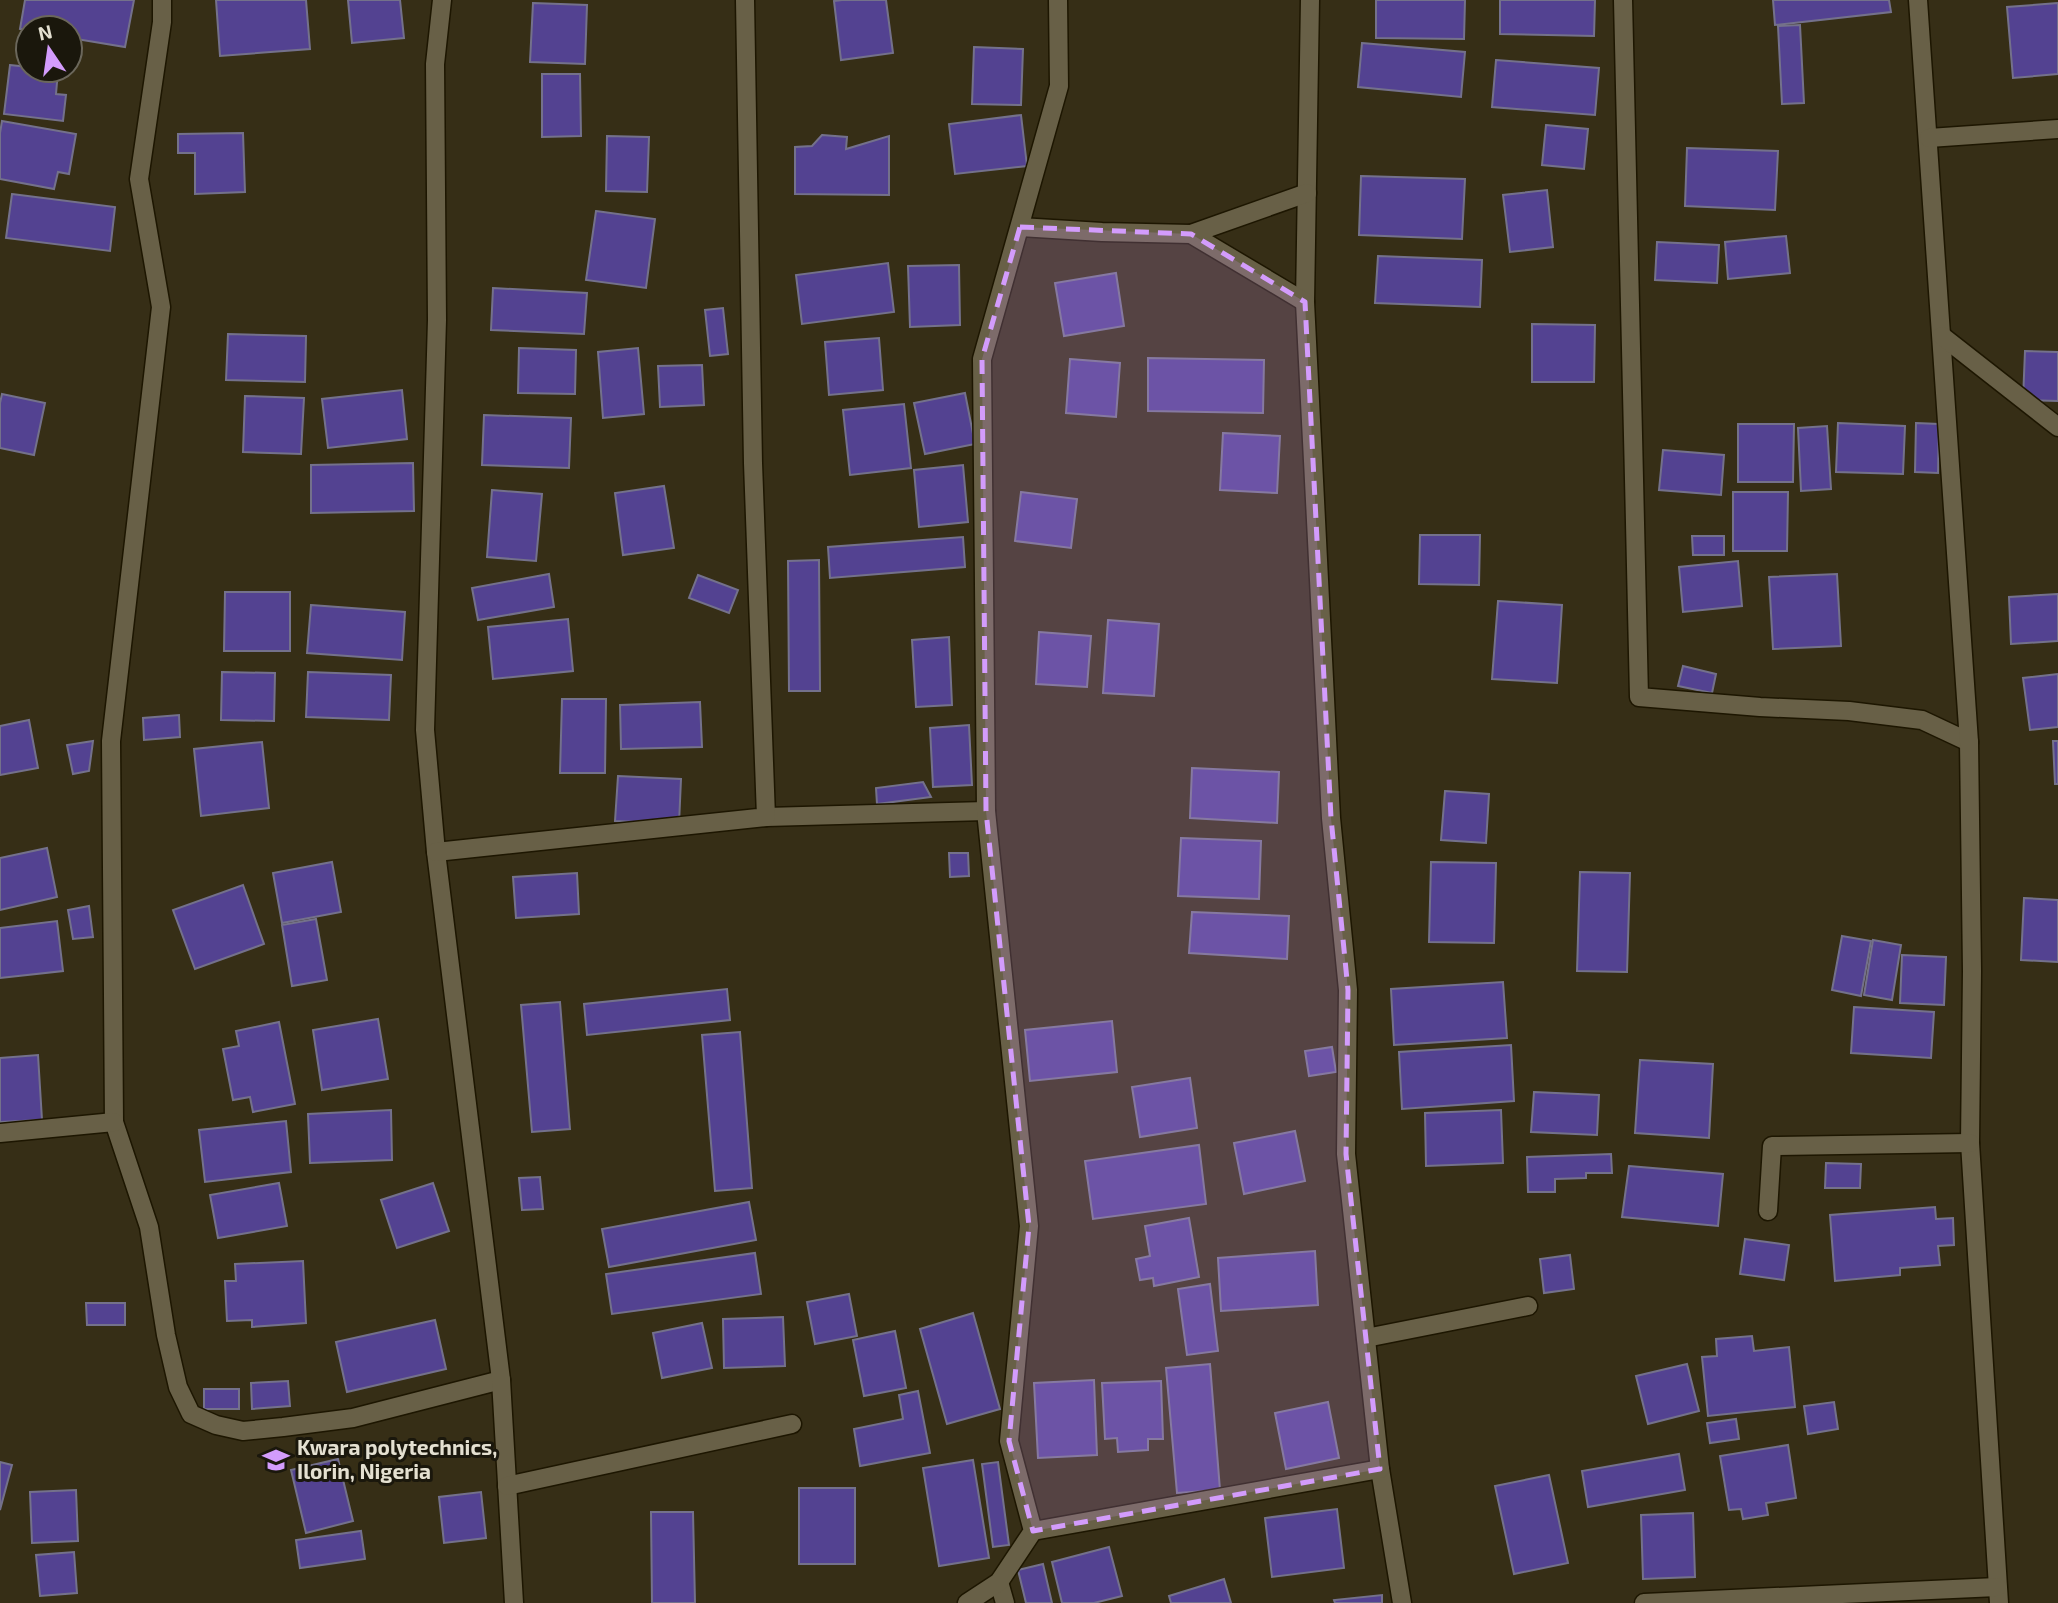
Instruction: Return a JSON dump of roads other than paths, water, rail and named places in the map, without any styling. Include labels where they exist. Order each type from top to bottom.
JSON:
[{"type":"street","points":[[162,0],[162,22],[139,179],[161,307],[111,741],[114,1122],[149,1227],[166,1335],[178,1387],[191,1414],[216,1425],[243,1431],[353,1418],[501,1380]]},
{"type":"street","points":[[442,0],[435,64],[437,320],[425,730],[436,852],[501,1380],[514,1603]]},
{"type":"street","points":[[745,0],[753,463],[766,817]]},
{"type":"street","points":[[1033,1531],[1009,1441],[1029,1226],[986,811],[982,359],[1059,86],[1058,0]]},
{"type":"street","points":[[1310,0],[1305,302],[1331,818],[1348,990],[1346,1154],[1380,1469],[1402,1603]]},
{"type":"street","points":[[1623,0],[1639,697],[1849,711],[1922,720],[1969,742]]},
{"type":"street","points":[[1644,1603],[1998,1595],[1970,1143],[1972,971],[1969,742],[1918,0]]},
{"type":"street","points":[[1929,138],[2058,129]]},
{"type":"street","points":[[1020,227],[1191,234],[1307,193]]},
{"type":"street","points":[[1191,234],[1305,302]]},
{"type":"street","points":[[1942,336],[2058,427]]},
{"type":"street","points":[[436,852],[766,817],[986,811]]},
{"type":"street","points":[[0,1133],[114,1122]]},
{"type":"street","points":[[1768,1211],[1772,1146],[1970,1143]]},
{"type":"street","points":[[1366,1338],[1528,1306]]},
{"type":"street","points":[[507,1486],[792,1424]]},
{"type":"street","points":[[967,1603],[999,1582],[1033,1531],[1380,1469]]},
{"type":"street","points":[[999,1582],[1005,1603]]},
{"type":"place","name":"Kwara polytechnics, Ilorin, Nigeria","points":[[276,1460]]}]
